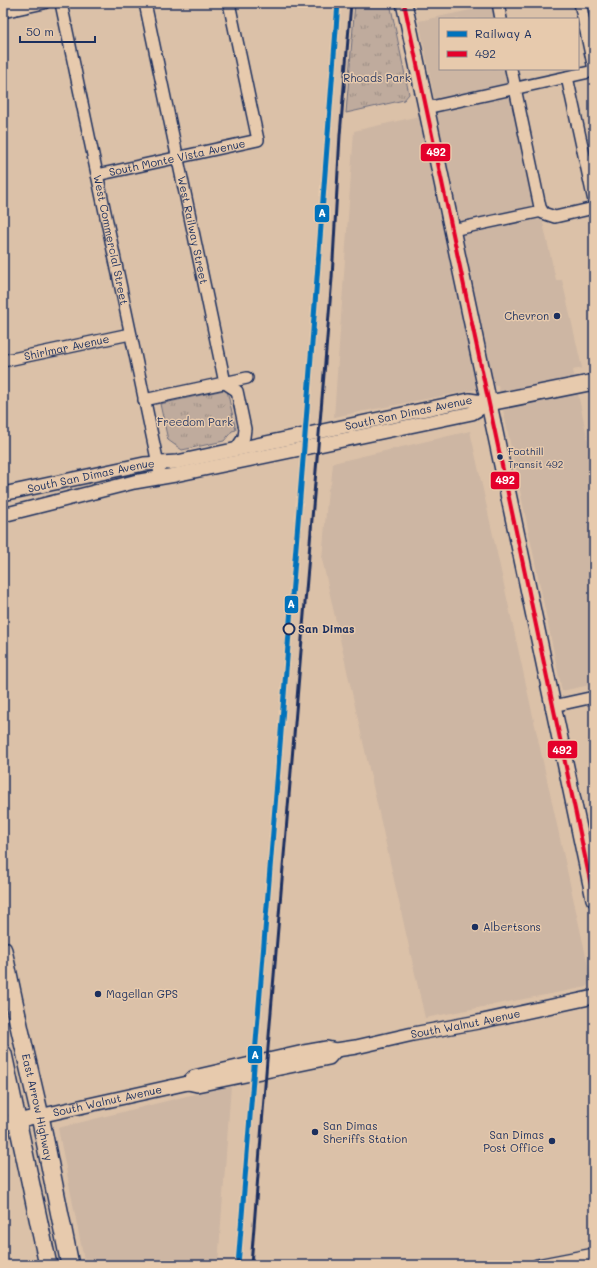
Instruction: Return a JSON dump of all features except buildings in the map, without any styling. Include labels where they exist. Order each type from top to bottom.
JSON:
[{"type":"main road","points":[[404,3],[594,899]]},
{"type":"main road","points":[[489,402],[594,382]]},
{"type":"main road","name":"East Arrow Highway","points":[[3,950],[40,1116],[70,1265]]},
{"type":"main road","name":"East Arrow Highway","points":[[3,1054],[10,1122],[48,1265]]},
{"type":"street","points":[[3,12],[44,3]]},
{"type":"street","name":"West Commercial Street","points":[[60,3],[161,478]]},
{"type":"street","name":"West Railway Street","points":[[145,3],[225,383]]},
{"type":"street","name":"South Monte Vista Avenue","points":[[97,175],[258,140],[229,3]]},
{"type":"street","points":[[498,3],[501,18]]},
{"type":"street","points":[[426,108],[594,70],[580,3]]},
{"type":"street","points":[[511,70],[540,207],[543,213],[555,217],[594,208]]},
{"type":"street","points":[[567,77],[594,200]]},
{"type":"street","points":[[452,230],[542,211]]},
{"type":"street","name":"Shirlmar Avenue","points":[[3,361],[130,334]]},
{"type":"street","points":[[144,400],[247,378]]},
{"type":"street","points":[[225,383],[237,391],[245,429],[244,437],[236,449]]},
{"type":"street","name":"South San Dimas Avenue","points":[[3,494],[144,464],[177,462],[469,400],[489,402]]},
{"type":"street","name":"South San Dimas Avenue","points":[[3,515],[134,482],[161,478],[472,413],[489,402]]},
{"type":"street","points":[[553,706],[594,697]]},
{"type":"street","name":"South Walnut Avenue","points":[[10,1122],[188,1083],[197,1085],[329,1058],[336,1050],[594,997]]},
{"type":"street","points":[[537,1265],[594,1254]]},
{"type":"shaded area","points":[[494,5],[497,18],[439,18],[439,70],[508,70],[556,280],[562,280],[582,368],[573,370],[594,470],[594,684],[562,691],[498,385],[334,417],[354,131],[437,112],[419,21]]},
{"type":"shaded area","points":[[470,431],[591,979],[587,987],[425,1018],[322,559],[328,489],[331,484],[333,463]]},
{"type":"shaded area","points":[[231,1085],[218,1265],[85,1265],[58,1128]]},
{"type":"green space","name":"Rhoads Park","points":[[355,3],[390,3],[409,94],[404,100],[346,113]]},
{"type":"green space","name":"Freedom Park","points":[[227,390],[236,430],[232,431],[224,441],[182,450],[168,440],[160,404]]},
{"type":"railway","points":[[251,1265],[332,278],[340,135],[351,3]]},
{"type":"rail line","name":"A","points":[[238,1265],[305,435],[338,3]]},
{"type":"transit line","name":"492","points":[[404,3],[594,899]]},
{"type":"place","name":"Chevron","points":[[557,316]]},
{"type":"place","name":"Foothill Transit 492","points":[[500,457]]},
{"type":"place","name":"San Dimas","points":[[289,629]]},
{"type":"place","name":"Albertsons","points":[[475,927]]},
{"type":"place","name":"Magellan GPS","points":[[98,994]]},
{"type":"place","name":"San Dimas Sheriffs Station","points":[[315,1132]]},
{"type":"place","name":"San Dimas Post Office","points":[[552,1141]]}]
